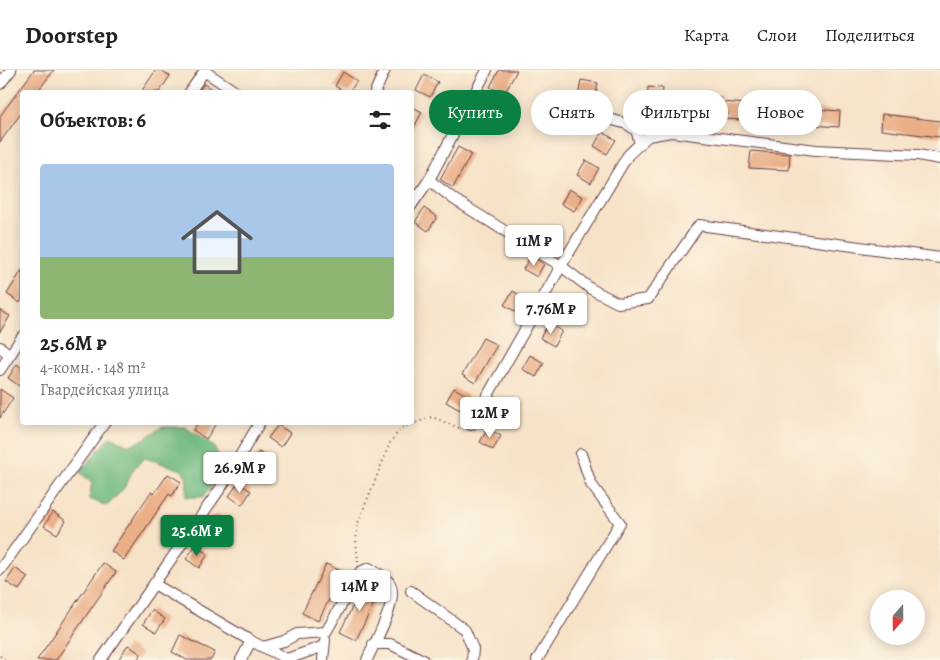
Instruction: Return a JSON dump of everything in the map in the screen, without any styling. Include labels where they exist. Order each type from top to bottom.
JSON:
[{"type":"street","points":[[0,84],[11,70]]},
{"type":"street","points":[[376,90],[385,70]]},
{"type":"street","points":[[414,202],[430,180],[487,70]]},
{"type":"street","points":[[191,90],[205,71],[233,90]]},
{"type":"street","points":[[613,120],[627,124],[636,130],[640,143]]},
{"type":"street","points":[[472,425],[561,266],[628,155],[648,136],[671,132],[816,150],[918,154],[940,159]]},
{"type":"street","points":[[430,180],[455,200],[561,266],[591,288],[618,303],[648,299],[699,225],[940,258]]},
{"type":"street","points":[[0,370],[20,340]]},
{"type":"street","points":[[0,347],[10,355]]},
{"type":"street","points":[[0,570],[103,425]]},
{"type":"street","points":[[101,660],[222,486],[258,425]]},
{"type":"street","points":[[537,660],[620,523],[590,484],[581,454]]},
{"type":"street","points":[[323,660],[326,632],[360,572],[370,568],[389,582],[393,592],[386,618],[367,660]]},
{"type":"street","points":[[154,584],[250,641],[288,660],[324,646]]},
{"type":"street","points":[[411,591],[465,630],[473,649],[472,660]]},
{"type":"street","points":[[263,647],[284,641],[297,634],[326,632]]},
{"type":"street","points":[[241,660],[250,641]]},
{"type":"street","points":[[373,644],[390,644],[423,660]]},
{"type":"path","points":[[414,423],[432,417],[460,429],[472,425]]},
{"type":"path","points":[[360,572],[356,540],[358,523],[390,443],[401,428],[409,425]]},
{"type":"path","points":[[0,656],[5,660]]},
{"type":"green space","points":[[162,427],[185,427],[213,446],[225,464],[222,473],[203,497],[186,497],[187,478],[182,470],[145,458],[134,468],[125,487],[107,506],[89,499],[92,482],[79,472],[110,437],[129,445],[142,440]]},
{"type":"building","points":[[34,70],[54,70],[39,90],[20,90],[20,115],[0,142],[0,116]]},
{"type":"building","points":[[156,70],[161,70],[170,76],[160,90],[142,90]]},
{"type":"building","points":[[499,70],[517,70],[507,90],[495,90],[490,87]]},
{"type":"building","points":[[343,72],[357,81],[350,90],[342,90],[335,86]]},
{"type":"building","points":[[424,75],[438,82],[434,90],[429,90],[429,96],[416,90]]},
{"type":"building","points":[[581,80],[598,83],[597,90],[579,90]]},
{"type":"building","points":[[204,84],[213,90],[200,90]]},
{"type":"building","points":[[648,87],[663,88],[663,90],[648,90]]},
{"type":"building","points":[[728,103],[738,103],[738,120],[728,119]]},
{"type":"building","points":[[414,108],[422,112],[414,127]]},
{"type":"building","points":[[822,110],[840,111],[839,127],[822,126]]},
{"type":"building","points":[[882,114],[940,121],[940,137],[881,130]]},
{"type":"building","points":[[600,135],[607,135],[616,140],[607,154],[594,146]]},
{"type":"building","points":[[458,147],[471,154],[453,188],[440,179]]},
{"type":"building","points":[[751,151],[790,154],[789,170],[749,168]]},
{"type":"building","points":[[586,160],[599,168],[591,183],[577,175]]},
{"type":"building","points":[[569,189],[583,197],[574,211],[561,204]]},
{"type":"building","points":[[424,208],[437,217],[428,231],[415,222]]},
{"type":"building","points":[[531,256],[544,264],[537,277],[523,269]]},
{"type":"building","points":[[20,273],[20,303],[7,294]]},
{"type":"building","points":[[513,291],[526,299],[518,313],[504,305]]},
{"type":"building","points":[[0,310],[10,316],[0,332]]},
{"type":"building","points":[[549,323],[562,331],[554,346],[540,338]]},
{"type":"building","points":[[483,338],[497,345],[475,383],[462,375]]},
{"type":"building","points":[[530,355],[544,363],[536,377],[522,369]]},
{"type":"building","points":[[17,364],[20,366],[20,387],[8,378]]},
{"type":"building","points":[[454,388],[468,396],[460,410],[446,402]]},
{"type":"building","points":[[0,389],[13,398],[0,418]]},
{"type":"building","points":[[196,425],[215,425],[206,439],[193,430]]},
{"type":"building","points":[[278,425],[290,433],[281,447],[268,438]]},
{"type":"building","points":[[488,428],[501,436],[493,450],[480,442]]},
{"type":"building","points":[[259,452],[272,461],[263,474],[250,466]]},
{"type":"building","points":[[168,474],[181,482],[172,496],[169,494],[124,560],[111,551],[151,492],[154,494]]},
{"type":"building","points":[[238,483],[251,491],[242,505],[229,496]]},
{"type":"building","points":[[53,512],[66,521],[57,534],[44,526]]},
{"type":"building","points":[[217,514],[230,523],[221,536],[208,527]]},
{"type":"building","points":[[195,546],[208,554],[199,568],[186,559]]},
{"type":"building","points":[[103,563],[116,572],[56,660],[37,660]]},
{"type":"building","points":[[326,564],[343,572],[318,621],[302,613]]},
{"type":"building","points":[[15,568],[28,577],[19,590],[6,582]]},
{"type":"building","points":[[364,583],[380,591],[356,640],[340,632]]},
{"type":"building","points":[[152,610],[165,619],[156,632],[143,624]]},
{"type":"building","points":[[180,635],[215,652],[211,660],[187,660],[172,652]]},
{"type":"building","points":[[128,645],[141,654],[137,660],[118,660]]}]
